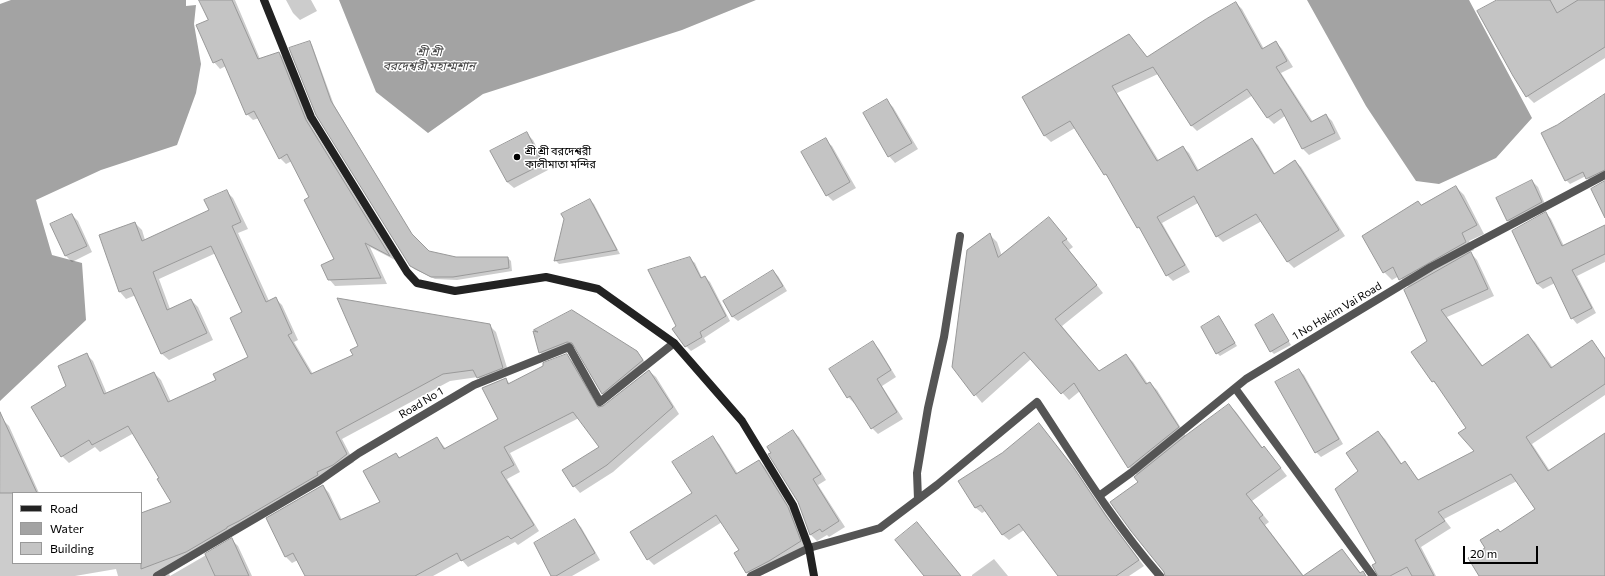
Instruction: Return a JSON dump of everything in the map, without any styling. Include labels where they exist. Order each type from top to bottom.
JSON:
[{"type":"street","points":[[264,0],[311,117],[407,272],[417,283],[455,291],[546,277],[598,290],[674,343],[742,421],[793,505],[809,548],[814,576]]},
{"type":"street","name":"1 No Hakim Vai Road","points":[[1099,496],[1132,472],[1246,379],[1431,267],[1605,175]]},
{"type":"street","points":[[918,499],[917,473],[928,408],[944,337],[960,236]]},
{"type":"street","name":"Road No 1","points":[[157,576],[319,481],[359,453],[474,384],[569,347],[600,402],[674,343]]},
{"type":"street","points":[[1235,388],[1374,576]]},
{"type":"street","points":[[751,576],[809,548],[880,528],[1037,402],[1135,548],[1160,576]]},
{"type":"water","points":[[11,0],[186,0],[186,6],[196,5],[194,24],[201,64],[196,93],[177,145],[101,170],[36,200],[52,255],[82,263],[86,320],[0,401],[0,4]]},
{"type":"water","name":"শ্রী শ্রী বরদেশ্বরী মহাশ্মশান","points":[[339,0],[756,0],[682,30],[483,94],[428,133],[376,92]]},
{"type":"water","points":[[1307,0],[1469,0],[1532,118],[1496,158],[1439,184],[1416,181],[1366,106]]},
{"type":"building","points":[[199,0],[232,0],[258,59],[279,52],[306,120],[390,256],[365,243],[381,278],[328,280],[321,265],[334,259],[304,200],[309,197],[287,154],[279,159],[254,111],[246,115],[222,59],[213,63],[196,25],[208,20]]},
{"type":"building","points":[[1497,0],[1550,0],[1557,13],[1578,0],[1605,0],[1605,47],[1526,97],[1477,11]]},
{"type":"building","points":[[1236,2],[1262,49],[1276,41],[1287,61],[1276,67],[1311,122],[1326,114],[1335,133],[1302,149],[1281,109],[1267,118],[1247,89],[1191,126],[1153,67],[1112,86],[1157,161],[1183,146],[1197,171],[1252,138],[1274,174],[1295,160],[1339,230],[1287,262],[1256,214],[1216,237],[1194,196],[1157,217],[1185,265],[1166,276],[1139,227],[1137,228],[1106,174],[1104,175],[1070,121],[1044,136],[1022,97],[1129,34],[1147,57],[1206,19]]},
{"type":"building","points":[[310,41],[331,101],[412,234],[429,251],[456,257],[508,257],[509,268],[453,277],[431,277],[410,266],[316,115],[289,48]]},
{"type":"building","points":[[1605,94],[1605,170],[1586,179],[1583,172],[1565,181],[1541,133],[1557,125]]},
{"type":"building","points":[[887,99],[912,143],[888,157],[863,113]]},
{"type":"building","name":"শ্রী শ্রী বরদেশ্বরী কালীমাতা মন্দির","points":[[527,132],[543,164],[507,182],[490,151]]},
{"type":"building","points":[[826,138],[850,182],[826,196],[801,152]]},
{"type":"building","points":[[1532,180],[1542,202],[1507,221],[1496,198]]},
{"type":"building","points":[[1605,181],[1605,218],[1591,189]]},
{"type":"building","points":[[1456,186],[1477,225],[1462,233],[1466,242],[1399,280],[1393,267],[1383,273],[1362,236],[1418,201],[1421,205]]},
{"type":"building","points":[[227,190],[241,222],[232,226],[266,302],[276,297],[292,333],[288,335],[311,374],[353,355],[350,350],[358,346],[337,298],[490,324],[503,368],[477,378],[473,370],[443,374],[336,432],[347,454],[333,465],[317,472],[318,475],[186,552],[141,569],[142,513],[171,502],[157,479],[159,478],[128,426],[92,445],[89,440],[61,457],[31,407],[66,386],[58,366],[87,353],[104,394],[154,372],[168,402],[216,380],[213,374],[248,357],[230,318],[242,312],[211,246],[153,272],[167,310],[191,299],[207,333],[161,354],[131,288],[119,292],[99,235],[135,222],[142,241],[209,210],[204,200]]},
{"type":"building","points":[[590,199],[617,250],[554,261],[564,219],[561,214]]},
{"type":"building","points":[[1546,212],[1562,246],[1605,225],[1605,254],[1572,270],[1592,308],[1571,319],[1551,277],[1537,284],[1512,231]]},
{"type":"building","points":[[72,214],[87,246],[65,256],[50,224]]},
{"type":"building","points":[[1049,217],[1067,239],[1062,242],[1097,285],[1055,319],[1099,371],[1126,354],[1146,384],[1150,382],[1179,427],[1128,468],[1074,383],[1061,394],[1024,352],[974,396],[952,367],[967,250],[990,233],[998,257]]},
{"type":"building","points":[[1471,252],[1488,289],[1441,310],[1482,366],[1528,334],[1551,368],[1592,340],[1605,359],[1605,384],[1526,437],[1548,471],[1605,433],[1605,576],[1479,576],[1468,558],[1485,548],[1480,540],[1498,529],[1500,532],[1535,509],[1511,474],[1438,512],[1445,521],[1415,540],[1434,576],[1412,576],[1407,567],[1390,576],[1378,576],[1372,565],[1376,563],[1335,489],[1358,471],[1346,453],[1378,431],[1401,464],[1405,461],[1418,480],[1474,451],[1458,433],[1466,428],[1434,381],[1432,382],[1411,352],[1427,341],[1404,290]]},
{"type":"building","points":[[690,257],[701,278],[705,276],[726,316],[700,332],[702,337],[685,347],[672,329],[676,326],[648,270]]},
{"type":"building","points":[[773,270],[783,286],[732,317],[723,301]]},
{"type":"building","points":[[572,310],[637,351],[643,360],[602,394],[572,343],[567,342],[539,353],[533,331],[538,332],[534,330]]},
{"type":"building","points":[[1273,314],[1289,341],[1270,352],[1255,325]]},
{"type":"building","points":[[1219,316],[1235,343],[1216,354],[1201,327]]},
{"type":"building","points":[[873,341],[891,370],[877,379],[897,412],[871,429],[850,396],[847,398],[829,369]]},
{"type":"building","points":[[567,354],[598,407],[603,406],[649,370],[673,407],[607,465],[573,487],[562,470],[599,447],[573,412],[504,447],[514,465],[501,472],[534,525],[511,539],[508,536],[461,561],[457,553],[415,576],[305,576],[293,553],[285,557],[266,518],[323,485],[340,520],[380,502],[363,471],[396,453],[399,458],[437,437],[444,449],[498,419],[482,388],[506,378],[508,384],[543,366],[543,363]]},
{"type":"building","points":[[1299,369],[1339,439],[1315,453],[1275,382]]},
{"type":"building","points":[[1229,404],[1262,448],[1264,446],[1281,468],[1246,494],[1263,515],[1259,518],[1303,576],[1165,576],[1164,572],[1110,502],[1138,482],[1134,477],[1185,436]]},
{"type":"building","points":[[0,412],[37,492],[0,493]]},
{"type":"building","points":[[1039,423],[1074,468],[1106,516],[1139,560],[1116,576],[1058,576],[1019,524],[1002,535],[981,505],[975,508],[958,481],[1002,453]]},
{"type":"building","points":[[793,430],[821,474],[813,479],[839,521],[822,532],[820,529],[810,535],[798,502],[768,454],[771,453],[767,447]]},
{"type":"building","points":[[713,436],[736,474],[759,460],[788,507],[801,541],[746,573],[734,553],[739,550],[716,515],[647,560],[630,532],[692,493],[672,462]]},
{"type":"building","points":[[575,519],[595,553],[556,576],[551,576],[534,543]]},
{"type":"building","points":[[917,522],[961,576],[924,576],[895,540]]},
{"type":"building","points":[[232,538],[249,576],[215,576],[205,554]]},
{"type":"building","points":[[1342,549],[1360,573],[1363,571],[1366,576],[1303,576]]},
{"type":"place","name":"শ্রী শ্রী বরদেশ্বরী কালীমাতা মন্দির","points":[[517,157]]}]
